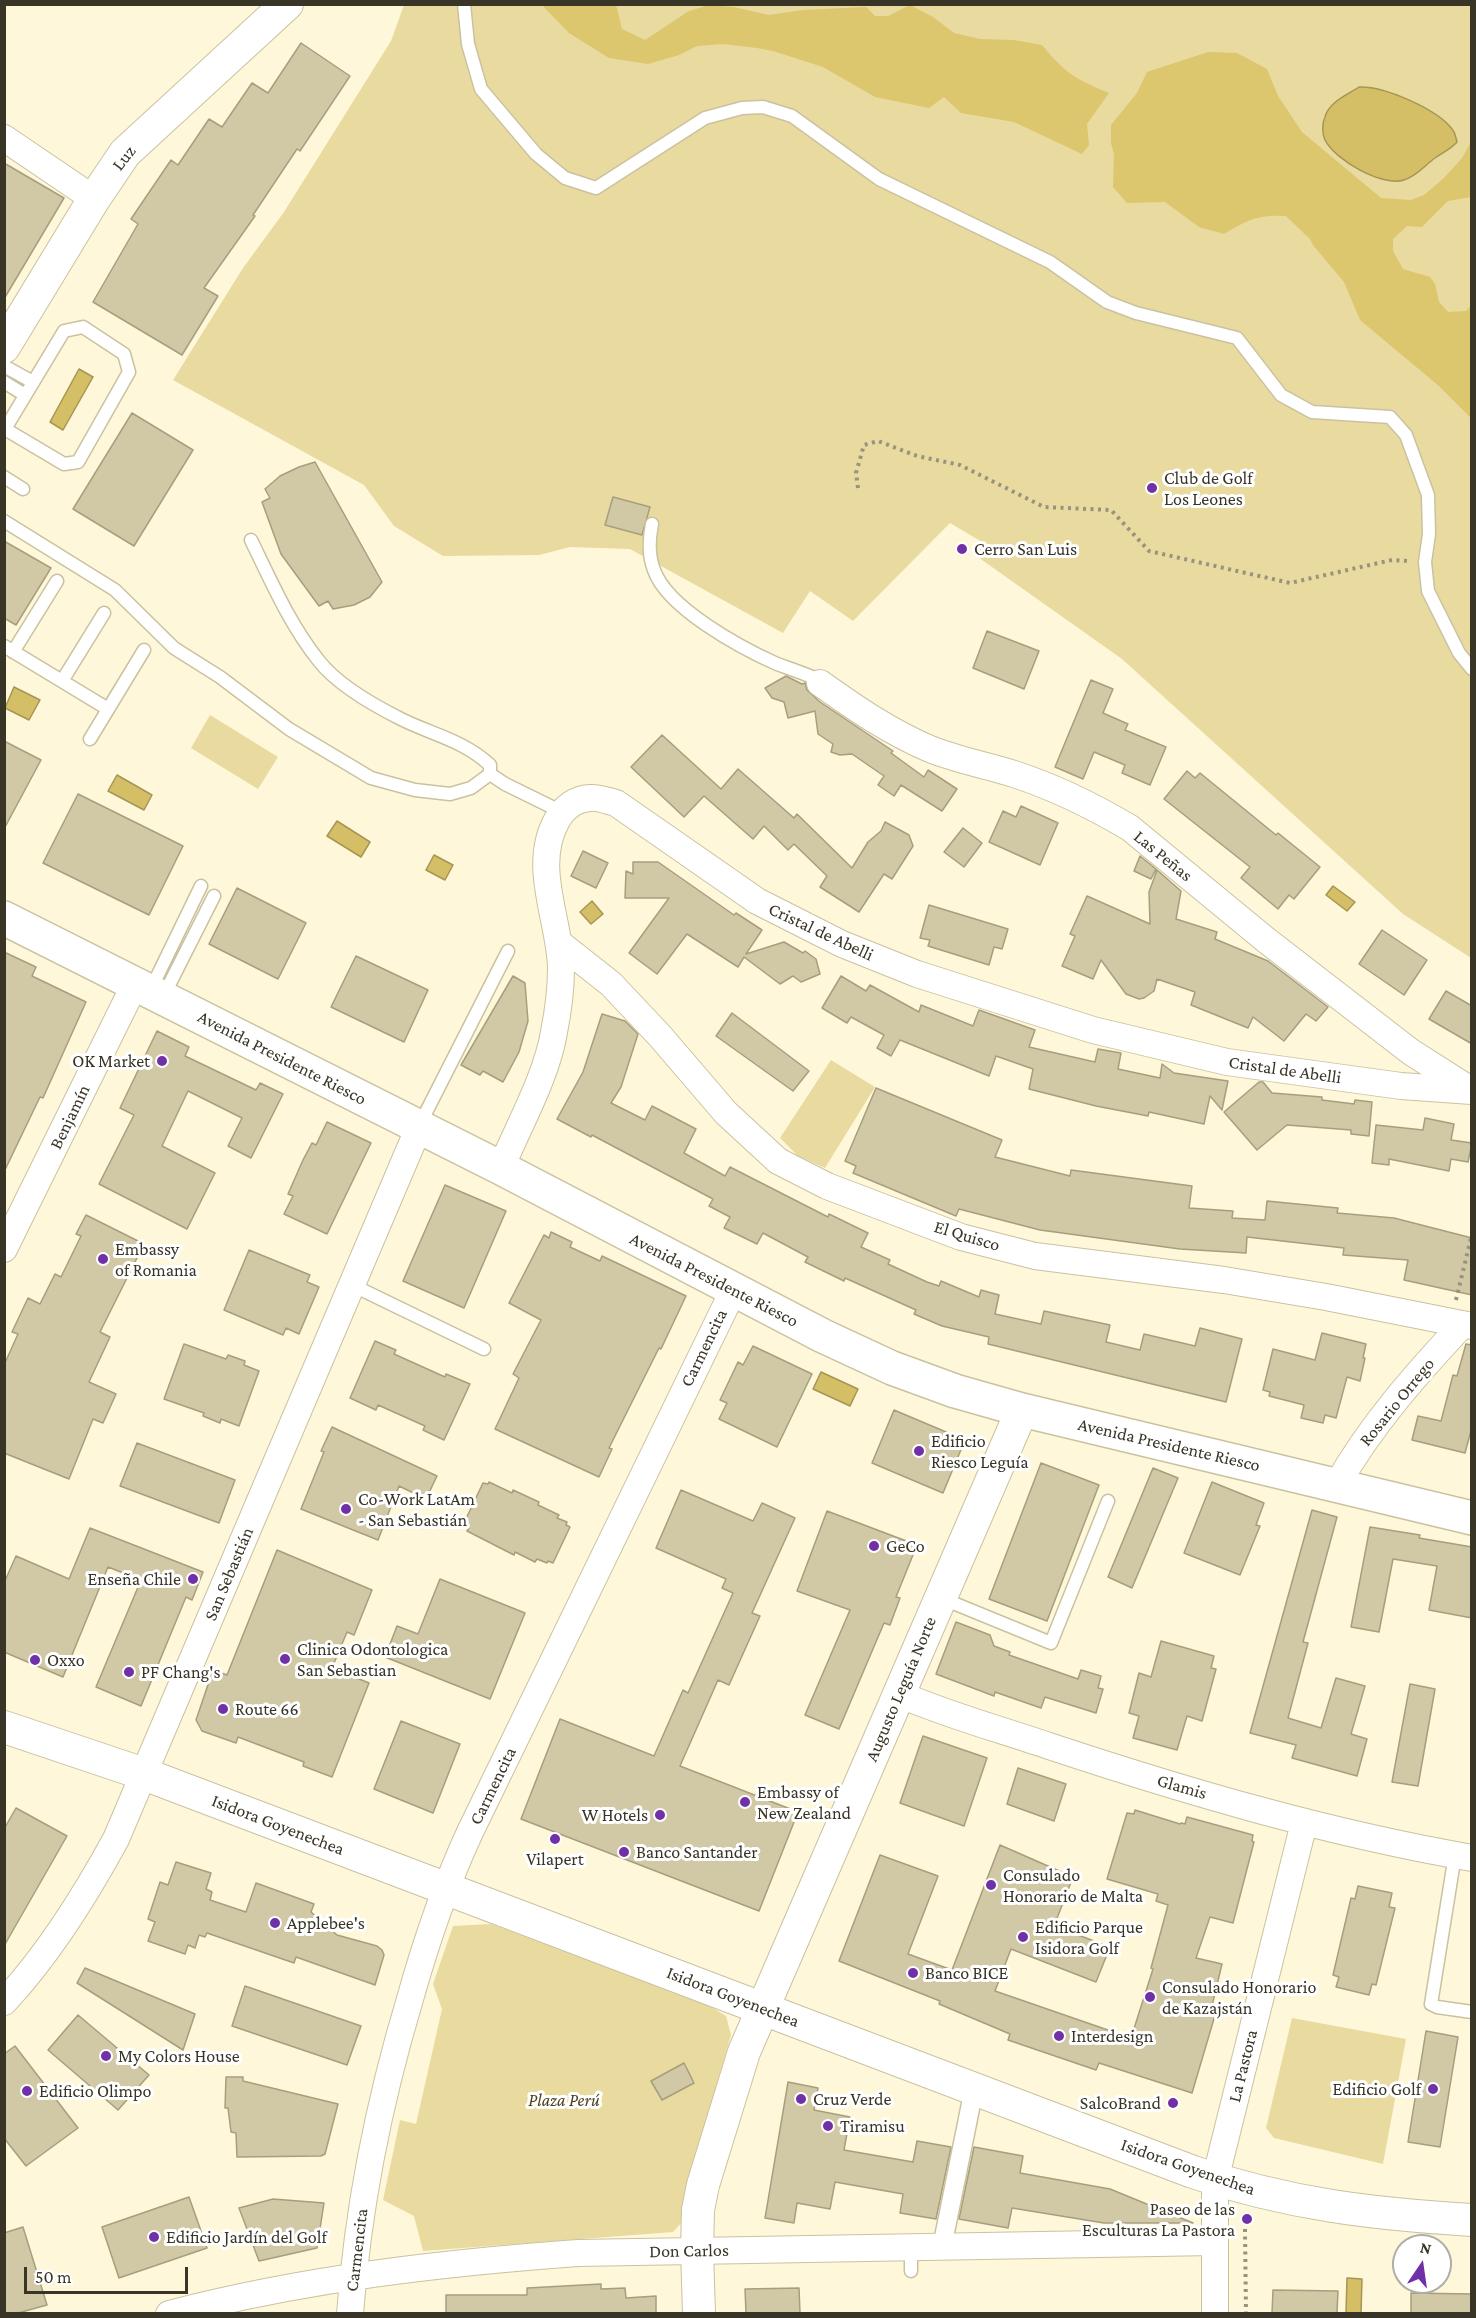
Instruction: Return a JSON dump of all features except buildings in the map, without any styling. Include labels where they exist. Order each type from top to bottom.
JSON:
[{"type":"main road","name":"Avenida Presidente Riesco","points":[[4,918],[501,1168],[733,1291],[892,1368],[969,1396],[1022,1410],[1472,1518]]},
{"type":"street","name":"Luz","points":[[4,347],[94,199],[125,153],[287,4]]},
{"type":"street","points":[[4,138],[94,199]]},
{"type":"street","name":"Las Peñas","points":[[820,683],[866,716],[911,741],[955,758],[1046,785],[1130,828],[1266,940],[1412,1052],[1472,1091]]},
{"type":"street","name":"Cristal de Abelli","points":[[562,812],[582,799],[591,798],[616,803],[757,901],[842,944],[917,974],[1093,1030],[1227,1062],[1268,1069],[1401,1086],[1472,1091]]},
{"type":"street","points":[[501,1168],[549,1057],[559,1000],[561,969],[559,943],[548,889],[546,866],[553,827],[562,812]]},
{"type":"street","name":"El Quisco","points":[[559,943],[611,984],[660,1036],[726,1113],[778,1161],[827,1186],[961,1237],[1035,1256],[1224,1281],[1462,1324]]},
{"type":"street","name":"Benjamín","points":[[4,1249],[149,992]]},
{"type":"street","name":"San Sebastián","points":[[4,2002],[39,1961],[87,1889],[116,1839],[419,1127]]},
{"type":"street","name":"Carmencita","points":[[350,2313],[352,2276],[369,2168],[388,2076],[426,1946],[446,1888],[470,1832],[733,1291]]},
{"type":"street","name":"Rosario Orrego","points":[[1337,1485],[1362,1444],[1462,1324]]},
{"type":"street","name":"Augusto Leguía Norte","points":[[699,2313],[697,2250],[699,2210],[735,2078],[763,2008],[1022,1410]]},
{"type":"street","name":"Glamis","points":[[898,1694],[1115,1768],[1304,1823],[1463,1856]]},
{"type":"street","name":"Isidora Goyenechea","points":[[4,1727],[144,1774],[1215,2180],[1325,2206],[1401,2216],[1472,2220]]},
{"type":"street","name":"La Pastora","points":[[1215,2313],[1215,2180],[1304,1823]]},
{"type":"street","points":[[942,2247],[974,2089]]},
{"type":"street","name":"Don Carlos","points":[[169,2313],[352,2276],[494,2259],[578,2253],[697,2250],[911,2259],[942,2247],[1214,2242]]},
{"type":"lane","points":[[464,4],[468,44],[481,89],[536,154],[565,178],[596,188],[705,118],[742,108],[763,107],[792,116],[879,179],[1050,262],[1107,302],[1136,313],[1237,338],[1281,395],[1312,412],[1390,417],[1406,435],[1428,495],[1429,534],[1425,562],[1428,591],[1459,653],[1472,669]]},
{"type":"lane","points":[[83,327],[123,354],[129,372],[78,462],[64,464],[5,429],[25,395],[64,331],[83,327]]},
{"type":"lane","points":[[4,366],[33,382]]},
{"type":"lane","points":[[4,382],[25,395]]},
{"type":"lane","points":[[4,477],[23,489]]},
{"type":"lane","points":[[4,521],[114,590],[174,648],[220,678],[289,729],[371,778],[415,790],[450,794],[471,788],[490,774]]},
{"type":"lane","points":[[652,524],[649,547],[651,559],[656,576],[666,591],[684,608],[724,636],[751,651],[812,677],[820,683]]},
{"type":"lane","points":[[251,540],[276,592],[320,662],[350,688],[400,718],[457,741],[476,752],[490,765],[490,774]]},
{"type":"lane","points":[[57,581],[9,649],[108,710]]},
{"type":"lane","points":[[62,681],[104,613]]},
{"type":"lane","points":[[90,739],[144,650]]},
{"type":"lane","points":[[490,774],[562,812]]},
{"type":"lane","points":[[149,992],[201,886]]},
{"type":"lane","points":[[149,992],[214,896]]},
{"type":"lane","points":[[419,1127],[508,951]]},
{"type":"lane","points":[[352,1285],[484,1349]]},
{"type":"lane","points":[[940,1598],[1051,1643],[1108,1501]]},
{"type":"lane","points":[[1463,1856],[1431,2004],[1472,2012]]},
{"type":"path","points":[[858,488],[856,473],[864,445],[878,441],[917,456],[960,465],[1044,507],[1111,510],[1149,551],[1290,582],[1392,560],[1425,562]]},
{"type":"path","points":[[1462,1324],[1472,1234]]},
{"type":"path","points":[[1245,2229],[1246,2313]]},
{"type":"green space","name":"Club de Golf Los Leones","points":[[404,5],[1471,5],[1471,958],[1403,914],[1122,659],[975,555],[982,542],[950,523],[853,621],[810,591],[783,633],[630,549],[570,547],[539,555],[443,556],[394,526],[364,485],[173,380],[243,268],[284,212],[391,41]]},
{"type":"green space","points":[[210,715],[278,757],[258,789],[191,748]]},
{"type":"green space","points":[[831,1060],[875,1087],[825,1168],[798,1156],[780,1138]]},
{"type":"green space","name":"Plaza Perú","points":[[491,1924],[708,2005],[726,2016],[731,2035],[683,2200],[683,2221],[673,2232],[423,2251],[414,2216],[383,2200],[400,2120],[416,2124],[442,2009],[433,1984],[453,1926]]},
{"type":"green space","points":[[1292,2018],[1406,2039],[1383,2164],[1274,2138],[1266,2128]]},
{"type":"shaded area","points":[[542,5],[616,5],[622,29],[645,40],[689,11],[709,5],[734,7],[769,15],[803,10],[866,7],[875,16],[888,16],[910,5],[933,17],[954,33],[980,39],[1014,40],[1042,45],[1071,74],[1109,93],[1087,124],[1089,145],[1082,154],[1014,122],[961,113],[944,97],[929,108],[875,97],[823,67],[773,51],[723,44],[697,46],[679,55],[648,64],[609,58],[569,33]]},
{"type":"shaded area","points":[[1208,52],[1237,53],[1267,69],[1278,96],[1302,132],[1381,198],[1411,200],[1424,195],[1462,158],[1471,142],[1471,197],[1448,201],[1422,227],[1407,226],[1393,239],[1393,251],[1403,269],[1430,277],[1435,284],[1439,302],[1448,312],[1466,311],[1471,306],[1471,418],[1439,386],[1360,320],[1344,282],[1310,239],[1286,216],[1253,219],[1224,234],[1199,227],[1165,202],[1127,203],[1113,187],[1114,154],[1111,143],[1111,125],[1137,93],[1147,72]]},
{"type":"shaded area","points":[[1359,87],[1382,90],[1423,107],[1445,121],[1453,130],[1457,142],[1417,173],[1404,180],[1384,180],[1360,170],[1330,148],[1324,138],[1323,128],[1324,119],[1330,107]]},
{"type":"shaded area","points":[[79,369],[93,377],[63,430],[50,422]]},
{"type":"shaded area","points":[[14,687],[40,700],[29,720],[5,708]]},
{"type":"shaded area","points":[[117,775],[152,795],[144,810],[108,791]]},
{"type":"shaded area","points":[[337,821],[370,842],[361,857],[327,836]]},
{"type":"shaded area","points":[[434,855],[453,865],[445,880],[426,870]]},
{"type":"shaded area","points":[[1333,886],[1355,902],[1347,911],[1326,895]]},
{"type":"shaded area","points":[[592,901],[603,914],[591,924],[580,912]]},
{"type":"shaded area","points":[[821,1372],[858,1389],[850,1406],[813,1389]]},
{"type":"shaded area","points":[[1347,2278],[1362,2279],[1361,2313],[1346,2313]]},
{"type":"place","name":"Club de Golf Los Leones","points":[[1152,488]]},
{"type":"place","name":"Cerro San Luis","points":[[962,549]]},
{"type":"place","name":"OK Market","points":[[162,1061]]},
{"type":"place","name":"Embassy of Romania","points":[[103,1259]]},
{"type":"place","name":"Edificio Riesco Leguía","points":[[919,1451]]},
{"type":"place","name":"Co-Work LatAm - San Sebastián","points":[[346,1509]]},
{"type":"place","name":"GeCo","points":[[874,1546]]},
{"type":"place","name":"Enseña Chile","points":[[193,1579]]},
{"type":"place","name":"Clinica Odontologica San Sebastian","points":[[285,1659]]},
{"type":"place","name":"Oxxo","points":[[35,1660]]},
{"type":"place","name":"PF Chang's","points":[[129,1672]]},
{"type":"place","name":"Route 66","points":[[223,1709]]},
{"type":"place","name":"Embassy of New Zealand","points":[[745,1802]]},
{"type":"place","name":"W Hotels","points":[[660,1815]]},
{"type":"place","name":"Vilapert","points":[[555,1839]]},
{"type":"place","name":"Banco Santander","points":[[624,1852]]},
{"type":"place","name":"Consulado Honorario de Malta","points":[[991,1885]]},
{"type":"place","name":"Applebee's","points":[[275,1923]]},
{"type":"place","name":"Edificio Parque Isidora Golf","points":[[1023,1937]]},
{"type":"place","name":"Banco BICE","points":[[913,1973]]},
{"type":"place","name":"Consulado Honorario de Kazajstán","points":[[1150,1997]]},
{"type":"place","name":"Interdesign","points":[[1059,2036]]},
{"type":"place","name":"My Colors House","points":[[106,2056]]},
{"type":"place","name":"Edificio Golf","points":[[1433,2089]]},
{"type":"place","name":"Edificio Olimpo","points":[[27,2091]]},
{"type":"place","name":"Cruz Verde","points":[[801,2099]]},
{"type":"place","name":"SalcoBrand","points":[[1173,2103]]},
{"type":"place","name":"Tiramisu","points":[[828,2126]]},
{"type":"place","name":"Paseo de las Esculturas La Pastora","points":[[1247,2219]]},
{"type":"place","name":"Edificio Jardín del Golf","points":[[154,2237]]}]
